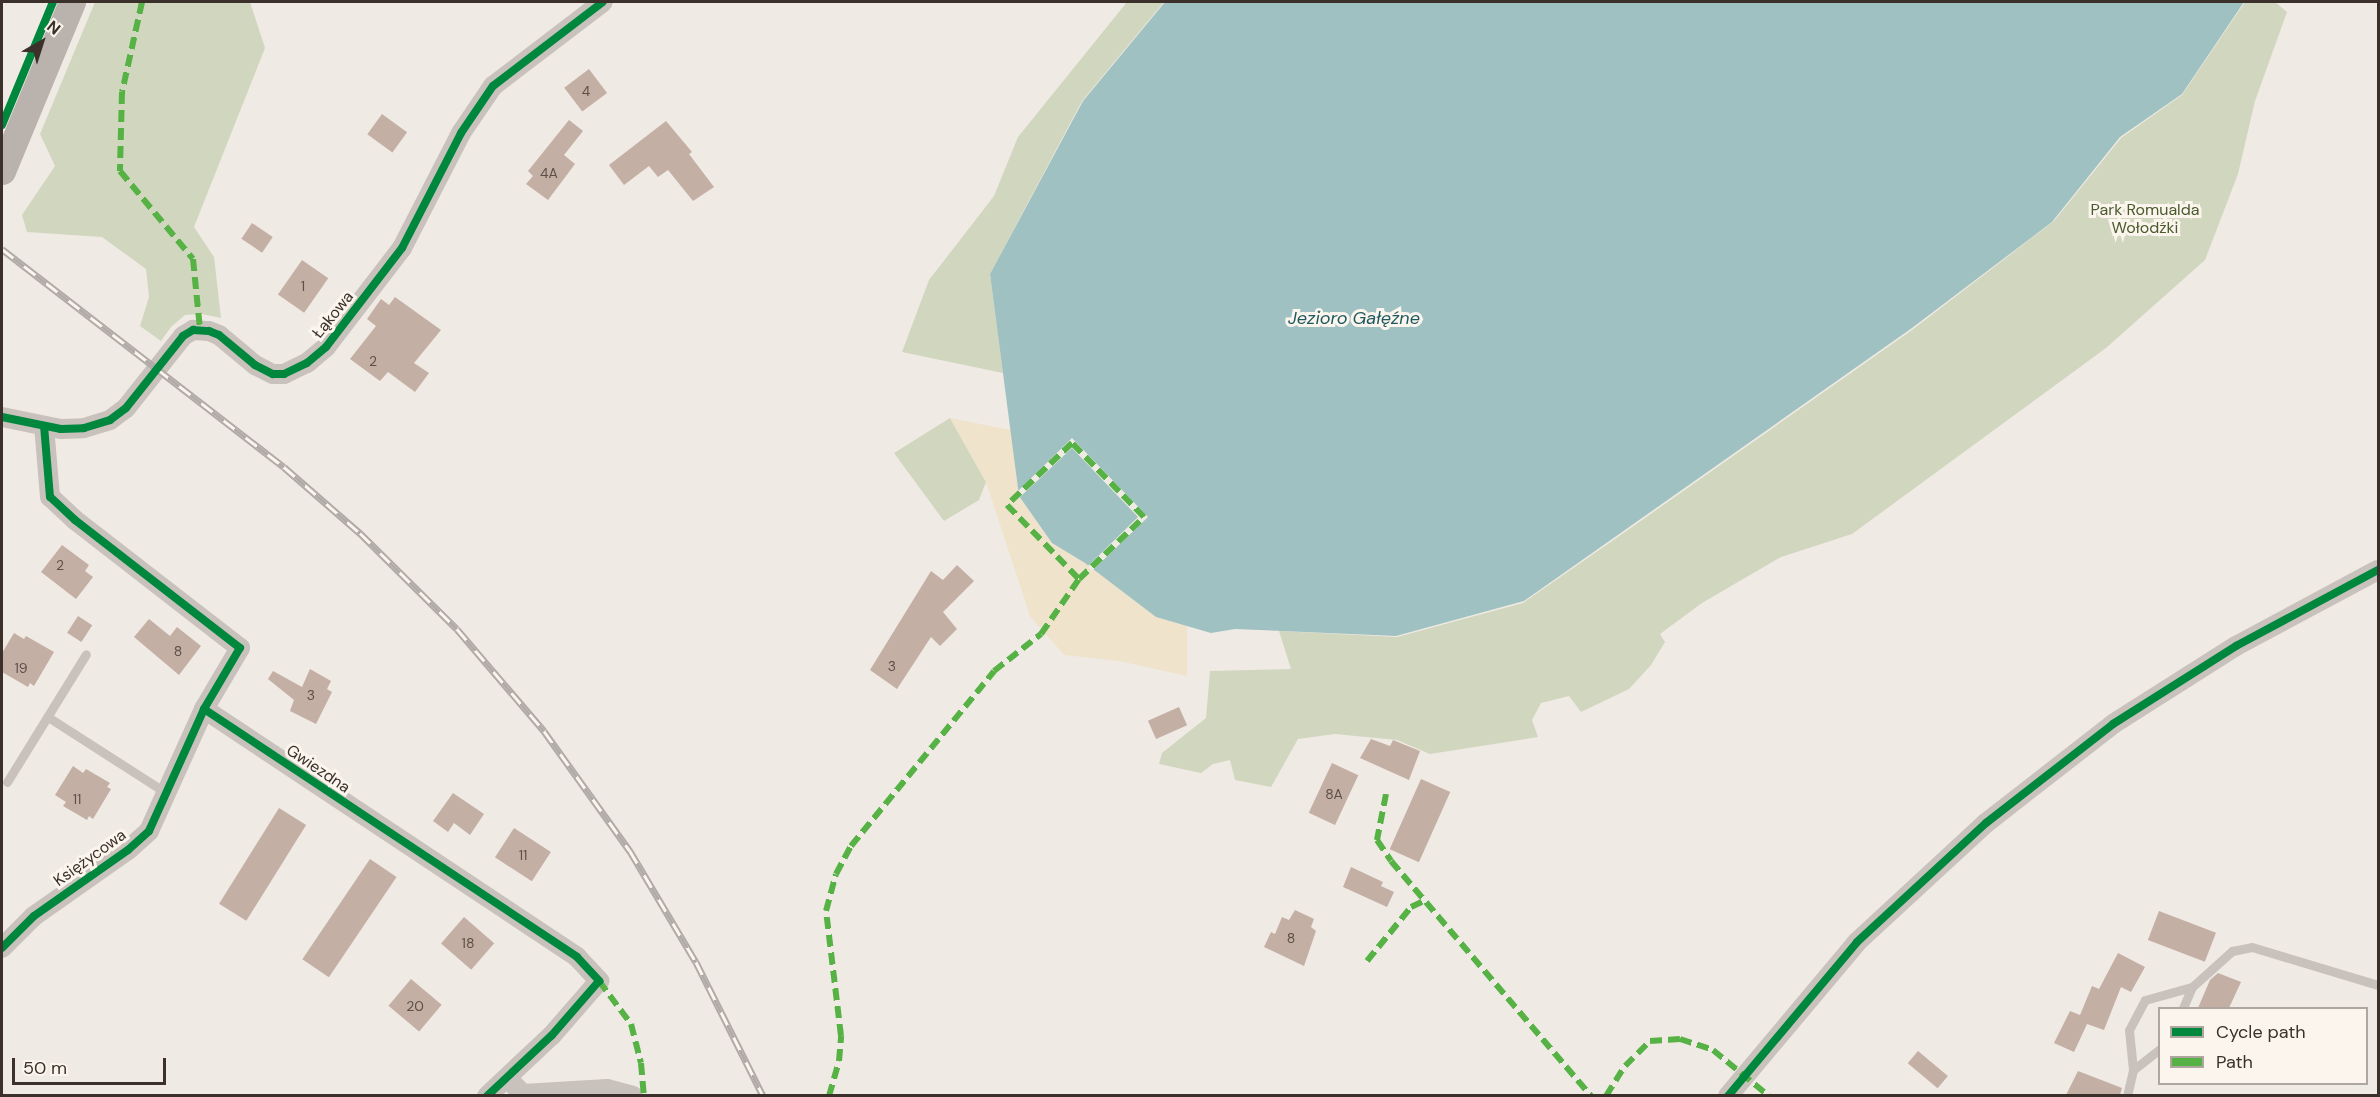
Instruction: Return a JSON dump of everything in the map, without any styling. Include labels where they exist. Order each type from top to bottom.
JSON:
[{"type":"main road","points":[[4,164],[72,2]]},
{"type":"street","name":"Łąkowa","points":[[2,417],[44,426],[74,429],[102,423],[119,414],[131,402],[179,341],[193,330],[209,331],[263,371],[273,374],[284,374],[295,370],[317,356],[348,320],[402,248],[461,134],[493,86],[603,2]]},
{"type":"street","points":[[44,426],[50,497],[75,520],[240,648],[204,709]]},
{"type":"street","points":[[1728,1095],[1857,942],[1986,823],[2113,724],[2236,646],[2379,570]]},
{"type":"street","name":"Księżycowa","points":[[2,948],[34,916],[128,850],[149,831],[168,794],[204,709]]},
{"type":"street","name":"Gwiezdna","points":[[204,709],[577,957],[599,981],[552,1035],[488,1095]]},
{"type":"street","points":[[507,1078],[523,1094],[607,1089],[633,1095]]},
{"type":"lane","points":[[7,782],[86,654]]},
{"type":"lane","points":[[48,717],[168,794]]},
{"type":"lane","points":[[2182,1007],[2192,987],[2232,951],[2252,947],[2379,985]]},
{"type":"lane","points":[[2127,1095],[2133,1070],[2129,1030],[2145,1000],[2192,987]]},
{"type":"lane","points":[[2133,1070],[2158,1051]]},
{"type":"green space","points":[[95,2],[250,2],[265,48],[194,227],[214,257],[221,318],[202,314],[185,315],[171,327],[161,341],[140,326],[149,297],[146,269],[102,237],[27,232],[22,215],[55,166],[40,134]]},
{"type":"green space","points":[[1127,2],[1164,2],[1082,101],[990,274],[1003,373],[902,352],[929,280],[994,196],[1018,137]]},
{"type":"green space","name":"Park Romualda Wołodźki","points":[[2245,2],[2275,2],[2287,12],[2255,101],[2238,174],[2205,260],[2106,348],[1852,534],[1781,557],[1702,603],[1660,634],[1665,642],[1651,665],[1629,689],[1581,712],[1569,696],[1541,703],[1532,720],[1538,737],[1430,754],[1397,740],[1335,734],[1298,739],[1271,787],[1235,780],[1230,760],[1213,764],[1201,773],[1159,764],[1162,753],[1206,718],[1210,671],[1291,669],[1279,631],[1397,637],[1523,603],[1625,532],[1912,330],[2054,221],[2121,138],[2182,95]]},
{"type":"green space","points":[[950,418],[986,482],[979,500],[944,521],[894,453]]},
{"type":"sand","points":[[950,418],[1011,430],[1019,496],[1052,543],[1085,563],[1156,617],[1187,626],[1187,676],[1119,661],[1064,655],[1030,616],[986,482]]},
{"type":"water","name":"Jezioro Gałęźne","points":[[1165,2],[2244,2],[2182,94],[2120,137],[2052,222],[1912,328],[1524,601],[1396,636],[1235,629],[1211,633],[1156,617],[1085,563],[1052,543],[1019,496],[990,274],[1083,101]]},
{"type":"pier","points":[[1072,438],[1148,517],[1092,571],[1088,566],[1138,517],[1072,448],[1018,499],[1016,496],[1016,493]]},
{"type":"building","points":[[589,69],[607,93],[582,112],[564,88]]},
{"type":"building","points":[[382,114],[407,132],[392,152],[367,134]]},
{"type":"building","points":[[569,120],[583,131],[564,155],[575,164],[548,200],[526,184],[533,176],[528,171]]},
{"type":"building","points":[[666,121],[692,152],[689,154],[714,187],[693,201],[668,170],[658,177],[649,166],[624,185],[609,165]]},
{"type":"building","points":[[252,223],[273,237],[262,253],[241,239]]},
{"type":"building","points":[[302,260],[328,278],[304,313],[278,294]]},
{"type":"building","points":[[395,297],[441,330],[414,363],[429,373],[415,392],[388,372],[380,381],[350,359],[376,326],[367,319],[381,299],[389,305]]},
{"type":"building","points":[[62,545],[89,565],[85,571],[93,577],[76,599],[41,572]]},
{"type":"building","points":[[957,565],[974,581],[943,612],[957,629],[940,646],[931,637],[897,689],[870,670],[931,571],[943,580]]},
{"type":"building","points":[[78,616],[92,625],[81,642],[67,633]]},
{"type":"building","points":[[149,619],[170,636],[177,627],[201,646],[179,675],[134,637]]},
{"type":"building","points":[[14,633],[24,639],[26,636],[54,652],[34,686],[30,683],[28,687],[2,672],[2,653]]},
{"type":"building","points":[[310,669],[331,681],[327,689],[332,692],[316,724],[290,711],[294,700],[268,679],[273,671],[302,687]]},
{"type":"building","points":[[1179,707],[1187,725],[1156,739],[1148,721]]},
{"type":"building","points":[[1371,739],[1390,746],[1393,740],[1420,751],[1409,780],[1360,758]]},
{"type":"building","points":[[1332,763],[1358,775],[1335,825],[1309,813]]},
{"type":"building","points":[[73,766],[83,773],[86,769],[110,783],[107,787],[111,789],[93,819],[89,816],[87,820],[63,806],[66,802],[55,795]]},
{"type":"building","points":[[1421,779],[1450,792],[1419,862],[1390,849]]},
{"type":"building","points":[[453,793],[484,814],[470,835],[454,823],[448,832],[433,821]]},
{"type":"building","points":[[279,808],[306,825],[246,921],[219,904]]},
{"type":"building","points":[[514,828],[551,852],[532,881],[495,857]]},
{"type":"building","points":[[370,859],[397,877],[329,977],[302,959]]},
{"type":"building","points":[[1351,867],[1383,882],[1381,886],[1394,892],[1387,907],[1343,887]]},
{"type":"building","points":[[1295,910],[1314,919],[1311,927],[1316,931],[1304,966],[1264,947],[1271,932],[1275,934],[1282,917],[1289,920]]},
{"type":"building","points":[[2159,911],[2216,933],[2205,962],[2148,940]]},
{"type":"building","points":[[464,917],[494,943],[471,970],[441,943]]},
{"type":"building","points":[[2118,953],[2145,967],[2131,992],[2121,987],[2104,1030],[2087,1024],[2074,1052],[2054,1043],[2070,1011],[2080,1015],[2092,986],[2099,989]]},
{"type":"building","points":[[2218,973],[2241,982],[2229,1007],[2198,1007],[2210,980]]},
{"type":"building","points":[[411,979],[442,1005],[419,1032],[389,1006]]},
{"type":"building","points":[[1918,1051],[1948,1076],[1938,1088],[1908,1063]]},
{"type":"building","points":[[2078,1071],[2122,1088],[2120,1095],[2066,1095]]},
{"type":"railway","points":[[2,249],[284,467],[360,533],[457,629],[544,731],[630,851],[696,962],[763,1096]]},
{"type":"marked path","points":[[142,2],[122,92],[120,171],[193,259],[200,329]]},
{"type":"marked path","points":[[829,1096],[839,1061],[841,1036],[826,911],[836,874],[851,846],[994,671],[1041,634],[1079,579],[1144,517],[1072,443],[1007,505],[1079,579]]},
{"type":"marked path","points":[[1386,794],[1377,840],[1391,861],[1591,1096]]},
{"type":"marked path","points":[[1367,961],[1411,907],[1426,900]]},
{"type":"marked path","points":[[599,981],[631,1024],[641,1063],[644,1096]]},
{"type":"marked path","points":[[1606,1096],[1625,1066],[1650,1041],[1680,1039],[1713,1050],[1769,1096]]},
{"type":"cycle path","points":[[2,125],[53,2]]},
{"type":"cycle path","points":[[2,417],[61,429],[84,428],[110,420],[126,408],[183,336],[193,330],[209,331],[219,335],[255,365],[273,374],[284,374],[307,363],[326,347],[402,248],[461,133],[493,86],[603,2]]},
{"type":"cycle path","points":[[2,948],[34,916],[128,850],[149,831],[204,709],[240,648],[75,520],[50,497],[44,426]]},
{"type":"cycle path","points":[[1728,1096],[1857,942],[1986,823],[2113,724],[2236,646],[2378,570]]},
{"type":"cycle path","points":[[204,709],[577,957],[599,981],[552,1035],[487,1096]]}]
